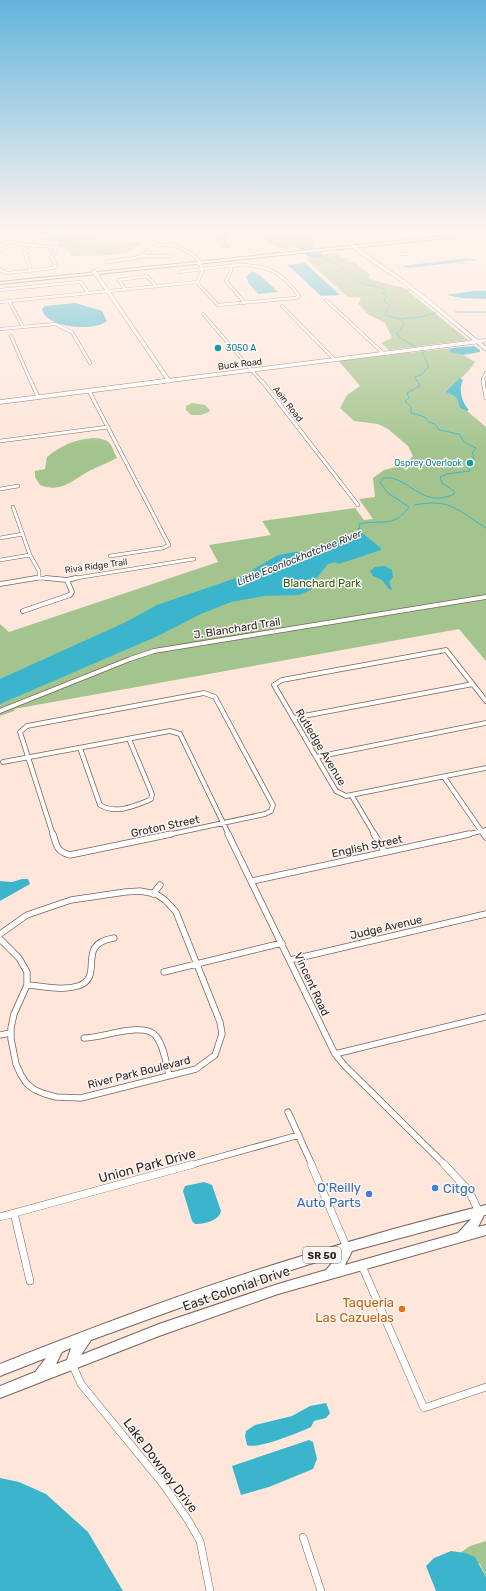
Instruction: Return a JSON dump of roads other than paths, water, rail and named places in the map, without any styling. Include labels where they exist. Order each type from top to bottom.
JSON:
[{"type":"main road","points":[[457,1238],[472,1227],[483,1211]]},
{"type":"main road","name":"East Colonial Drive","points":[[0,1370],[57,1347],[231,1284],[347,1248],[483,1211]]},
{"type":"main road","name":"East Colonial Drive","points":[[0,1392],[72,1363],[207,1313],[325,1275],[486,1230]]},
{"type":"main road","points":[[325,1275],[340,1265],[345,1257],[347,1248]]},
{"type":"main road","points":[[72,1363],[74,1354],[87,1336]]},
{"type":"main road","points":[[39,1376],[54,1357],[57,1347]]},
{"type":"street","points":[[10,303],[23,327]]},
{"type":"street","points":[[116,303],[169,381]]},
{"type":"street","points":[[216,303],[218,305],[242,303]]},
{"type":"street","points":[[329,303],[384,354]]},
{"type":"street","points":[[430,303],[486,349]]},
{"type":"street","points":[[437,303],[485,341],[486,345]]},
{"type":"street","points":[[282,306],[335,360]]},
{"type":"street","name":"Aein Road","points":[[203,314],[253,370],[358,505]]},
{"type":"street","points":[[0,330],[55,324],[72,332],[90,363]]},
{"type":"street","points":[[11,336],[38,397]]},
{"type":"street","name":"Buck Road","points":[[0,402],[485,341]]},
{"type":"street","points":[[486,373],[483,379],[486,398]]},
{"type":"street","points":[[88,391],[169,545],[163,548],[110,556]]},
{"type":"street","points":[[0,441],[108,427]]},
{"type":"street","points":[[0,489],[18,486]]},
{"type":"street","points":[[13,507],[30,555],[39,571],[38,578]]},
{"type":"street","points":[[0,538],[23,534]]},
{"type":"street","points":[[0,560],[30,555]]},
{"type":"street","name":"Riva Ridge Trail","points":[[0,584],[38,578],[67,580],[194,559]]},
{"type":"street","points":[[23,611],[70,595],[72,592],[67,580]]},
{"type":"street","name":"J. Blanchard Trail","points":[[0,711],[150,651],[394,614],[486,597]]},
{"type":"street","name":"Rutledge Avenue","points":[[385,852],[352,796],[346,796],[336,791],[275,687],[276,683],[282,680],[446,650],[472,684]]},
{"type":"street","points":[[293,718],[472,684],[486,701]]},
{"type":"street","name":"Groton Street","points":[[204,693],[210,694],[215,697],[273,806],[271,811],[265,814],[70,855],[62,853],[58,850],[28,758],[20,732],[27,726],[204,693]]},
{"type":"street","points":[[316,757],[486,723]]},
{"type":"street","name":"Vincent Road","points":[[129,738],[170,731],[176,731],[180,734],[335,1054],[345,1066],[455,1174],[483,1211]]},
{"type":"street","points":[[3,762],[129,738],[152,794],[151,799],[146,803],[111,810],[100,805],[80,748]]},
{"type":"street","points":[[352,796],[486,768]]},
{"type":"street","points":[[444,777],[484,831],[486,837]]},
{"type":"street","name":"English Street","points":[[252,881],[484,831]]},
{"type":"street","points":[[153,894],[160,885]]},
{"type":"street","name":"River Park Boulevard","points":[[0,934],[26,916],[55,905],[121,891],[136,890],[153,894],[169,903],[176,912],[220,1022],[222,1034],[220,1044],[216,1055],[196,1069],[81,1098],[46,1096],[25,1082],[17,1069],[10,1033],[11,1022],[15,1010],[28,985]]},
{"type":"street","name":"Judge Avenue","points":[[290,960],[486,914]]},
{"type":"street","points":[[0,939],[16,953],[23,963],[27,972],[28,985],[70,987],[78,986],[86,981],[91,975],[93,951],[96,944],[102,940],[114,938]]},
{"type":"street","points":[[164,972],[282,943]]},
{"type":"street","points":[[335,1054],[486,1017]]},
{"type":"street","points":[[84,1038],[93,1040],[137,1029],[146,1029],[154,1032],[158,1039],[169,1075]]},
{"type":"street","points":[[0,1036],[10,1033]]},
{"type":"street","points":[[288,1112],[300,1135],[347,1248]]},
{"type":"street","name":"Union Park Drive","points":[[0,1217],[300,1135]]},
{"type":"street","points":[[14,1213],[30,1281]]},
{"type":"street","points":[[362,1264],[424,1408],[486,1387]]},
{"type":"street","name":"Lake Downey Drive","points":[[72,1363],[81,1384],[154,1473],[188,1520],[200,1541],[210,1591]]},
{"type":"street","points":[[303,1537],[322,1591]]},
{"type":"water","points":[[76,303],[102,311],[107,321],[101,324],[82,327],[60,324],[45,315],[42,309],[45,306]]},
{"type":"water","points":[[474,346],[480,350],[480,352],[463,355],[449,352],[451,348]]},
{"type":"water","points":[[460,378],[463,380],[461,392],[463,400],[469,410],[467,411],[460,408],[456,397],[445,392]]},
{"type":"water","points":[[359,527],[361,532],[381,548],[381,550],[339,564],[335,562],[328,564],[316,579],[311,590],[299,595],[264,596],[231,602],[201,614],[158,636],[0,704],[0,679],[126,622],[157,605],[242,576],[278,555],[294,552],[311,552],[317,550],[315,548],[356,533]]},
{"type":"water","points":[[385,566],[392,570],[393,577],[389,582],[392,590],[389,589],[382,580],[373,576],[370,571],[375,567]]},
{"type":"water","points":[[28,879],[30,884],[0,901],[0,881],[12,882]]},
{"type":"water","points":[[204,1182],[212,1185],[221,1211],[214,1220],[207,1223],[195,1224],[192,1221],[183,1191],[185,1186]]},
{"type":"water","points":[[326,1403],[330,1413],[326,1418],[314,1421],[311,1427],[269,1443],[252,1446],[247,1445],[245,1436],[246,1431],[255,1425],[292,1416],[310,1406]]},
{"type":"water","points":[[309,1440],[313,1442],[317,1459],[313,1469],[269,1487],[241,1495],[232,1466]]},
{"type":"water","points":[[0,1478],[19,1482],[46,1494],[88,1532],[123,1591],[0,1591]]},
{"type":"water","points":[[451,1551],[465,1553],[475,1557],[486,1577],[486,1591],[436,1591],[426,1566],[434,1558]]},
{"type":"waterway","name":"Little Econlockhatchee River","points":[[387,303],[390,306],[385,315],[400,319]]},
{"type":"waterway","points":[[455,312],[486,312]]},
{"type":"waterway","points":[[400,319],[420,317],[436,313]]},
{"type":"waterway","name":"Little Econlockhatchee River","points":[[400,319],[404,323],[403,327],[397,333],[400,338],[418,348]]},
{"type":"waterway","name":"Little Econlockhatchee River","points":[[360,529],[359,524],[391,521],[403,514],[409,507],[388,493],[380,482],[383,478],[392,478],[400,481],[424,495],[433,498],[443,498],[454,494],[454,491],[442,483],[440,477],[447,474],[470,471],[467,463],[474,458],[472,453],[476,448],[464,442],[459,434],[439,430],[435,424],[429,422],[425,417],[411,413],[411,407],[405,401],[409,398],[407,393],[420,386],[415,377],[421,375],[429,366],[421,350]]},
{"type":"waterway","points":[[414,505],[427,503],[445,504],[460,511],[486,528]]},
{"type":"place","name":"3050 A","points":[[218,348]]},
{"type":"place","name":"Osprey Overlook","points":[[470,463]]},
{"type":"place","name":"Citgo","points":[[435,1188]]},
{"type":"place","name":"O'Reilly Auto Parts","points":[[369,1194]]},
{"type":"place","name":"Taqueria Las Cazuelas","points":[[402,1309]]},
{"type":"park label","name":"Blanchard Park","points":[[322,583]]}]
